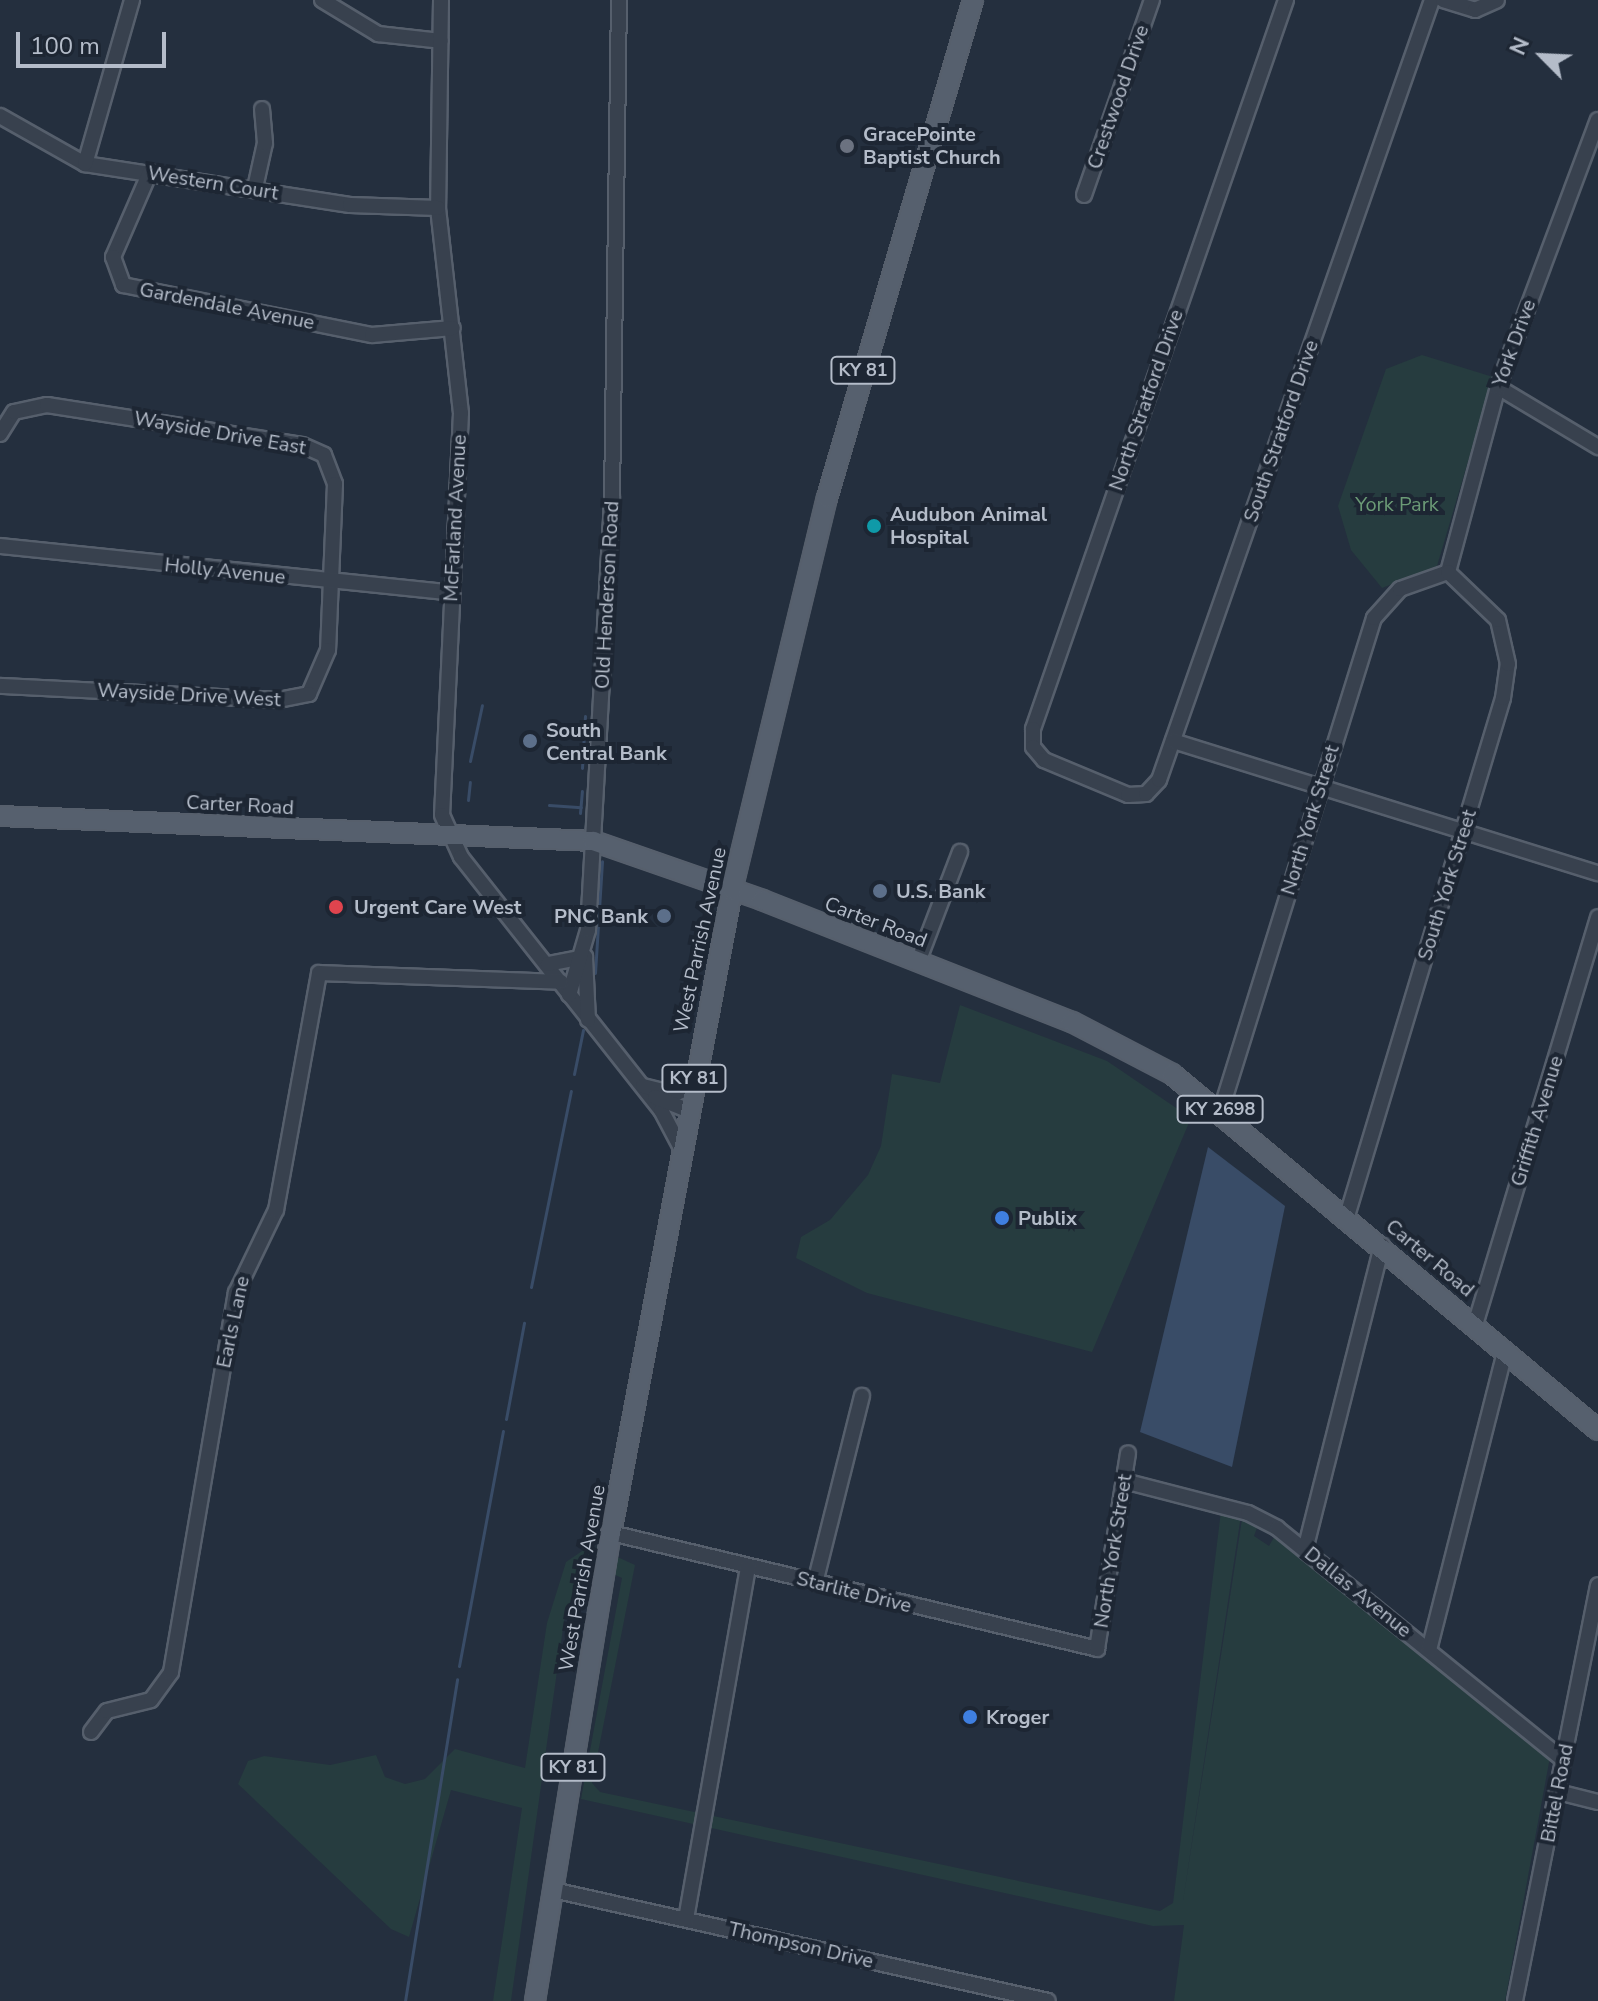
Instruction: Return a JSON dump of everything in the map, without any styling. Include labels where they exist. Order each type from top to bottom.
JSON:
[{"type":"main road","name":"West Parrish Avenue","points":[[535,2001],[611,1533],[692,1086],[732,890],[827,498],[973,0]]},
{"type":"main road","name":"Carter Road","points":[[0,816],[593,841],[732,890],[1115,1041],[1221,1110],[1598,1430]]},
{"type":"street","points":[[85,164],[132,0]]},
{"type":"street","points":[[322,0],[378,34],[441,41]]},
{"type":"street","name":"McFarland Avenue","points":[[441,0],[438,208],[461,413],[441,792],[449,837],[565,988]]},
{"type":"street","name":"Old Henderson Road","points":[[565,988],[585,957],[593,841],[619,361],[619,0]]},
{"type":"street","name":"Crestwood Drive","points":[[1084,195],[1152,0]]},
{"type":"street","name":"North Stratford Drive","points":[[1081,777],[1037,754],[1033,729],[1286,0]]},
{"type":"street","name":"South Stratford Drive","points":[[1081,777],[1128,795],[1146,794],[1173,741],[1432,0]]},
{"type":"street","points":[[1443,0],[1475,10],[1497,0]]},
{"type":"street","points":[[255,188],[265,143],[262,109]]},
{"type":"street","name":"Western Court","points":[[0,116],[85,164],[350,205],[438,208]]},
{"type":"street","name":"York Drive","points":[[1448,572],[1498,387],[1598,120]]},
{"type":"street","name":"Gardendale Avenue","points":[[150,172],[113,257],[123,285],[372,335],[453,328]]},
{"type":"street","points":[[1498,387],[1598,447]]},
{"type":"street","name":"Wayside Drive East","points":[[0,434],[14,412],[35,404],[314,449],[334,473],[332,583]]},
{"type":"street","name":"Holly Avenue","points":[[0,546],[451,593]]},
{"type":"street","name":"North York Street","points":[[1221,1110],[1374,618],[1400,589],[1448,572]]},
{"type":"street","name":"South York Street","points":[[1347,1216],[1464,832],[1508,664],[1498,620],[1448,572]]},
{"type":"street","name":"Wayside Drive West","points":[[0,686],[300,698],[323,676],[332,583]]},
{"type":"street","points":[[1173,741],[1319,789],[1598,873]]},
{"type":"street","points":[[918,962],[960,852]]},
{"type":"street","name":"Griffith Avenue","points":[[1475,1325],[1598,917]]},
{"type":"street","points":[[548,964],[585,957],[588,1020]]},
{"type":"street","name":"Earls Lane","points":[[91,1732],[107,1711],[151,1700],[171,1672],[236,1293],[276,1210],[319,973],[565,988]]},
{"type":"street","points":[[565,988],[643,1086],[681,1148]]},
{"type":"street","points":[[643,1086],[675,1094],[692,1086]]},
{"type":"street","points":[[643,1086],[688,1110]]},
{"type":"street","points":[[1305,1550],[1382,1246]]},
{"type":"street","points":[[1429,1650],[1505,1351]]},
{"type":"street","points":[[815,1583],[862,1396]]},
{"type":"street","name":"North York Street","points":[[1097,1649],[1128,1453]]},
{"type":"street","name":"Dallas Avenue","points":[[1124,1481],[1248,1513],[1305,1550],[1564,1760]]},
{"type":"street","name":"Starlite Drive","points":[[611,1533],[1097,1649]]},
{"type":"street","points":[[686,1919],[748,1566]]},
{"type":"street","name":"Bittel Road","points":[[1515,2001],[1598,1585]]},
{"type":"street","points":[[1558,1792],[1598,1802]]},
{"type":"street","name":"Thompson Drive","points":[[553,1890],[1048,2001]]},
{"type":"green space","name":"York Park","points":[[1422,355],[1493,377],[1437,566],[1382,588],[1351,550],[1338,506],[1386,369]]},
{"type":"green space","points":[[960,1005],[1107,1061],[1191,1118],[1092,1352],[867,1293],[796,1258],[801,1237],[830,1220],[868,1175],[881,1146],[892,1074],[940,1083]]},
{"type":"green space","points":[[1221,1511],[1241,1515],[1182,1908],[1242,1519],[1258,1525],[1254,1536],[1269,1546],[1276,1534],[1550,1757],[1505,2001],[1174,2001],[1184,1925],[1153,1926],[581,1799],[622,1578],[587,1562],[564,1621],[511,2001],[493,2001],[522,1808],[451,1790],[409,1937],[391,1929],[238,1784],[248,1761],[264,1756],[330,1765],[376,1755],[385,1777],[405,1784],[425,1779],[455,1749],[525,1768],[547,1623],[566,1562],[591,1545],[635,1565],[592,1783],[600,1792],[1160,1911],[1173,1903]]},
{"type":"water","points":[[1208,1147],[1285,1206],[1232,1467],[1140,1432]]},
{"type":"waterway","points":[[470,761],[482,705]]},
{"type":"waterway","points":[[582,768],[585,716]]},
{"type":"waterway","points":[[468,800],[470,782]]},
{"type":"waterway","points":[[580,813],[582,791]]},
{"type":"waterway","points":[[549,805],[581,807]]},
{"type":"waterway","points":[[595,973],[602,861]]},
{"type":"waterway","points":[[574,1074],[583,1030]]},
{"type":"waterway","points":[[531,1287],[571,1091]]},
{"type":"waterway","points":[[506,1419],[524,1323]]},
{"type":"waterway","points":[[459,1666],[503,1431]]},
{"type":"waterway","points":[[405,2001],[457,1679]]},
{"type":"place","name":"GracePointe Baptist Church","points":[[847,146]]},
{"type":"place","name":"Audubon Animal Hospital","points":[[874,526]]},
{"type":"place","name":"South Central Bank","points":[[530,741]]},
{"type":"place","name":"U.S. Bank","points":[[880,891]]},
{"type":"place","name":"Urgent Care West","points":[[336,907]]},
{"type":"place","name":"PNC Bank","points":[[664,916]]},
{"type":"place","name":"Publix","points":[[1002,1218]]},
{"type":"place","name":"Kroger","points":[[970,1717]]}]
